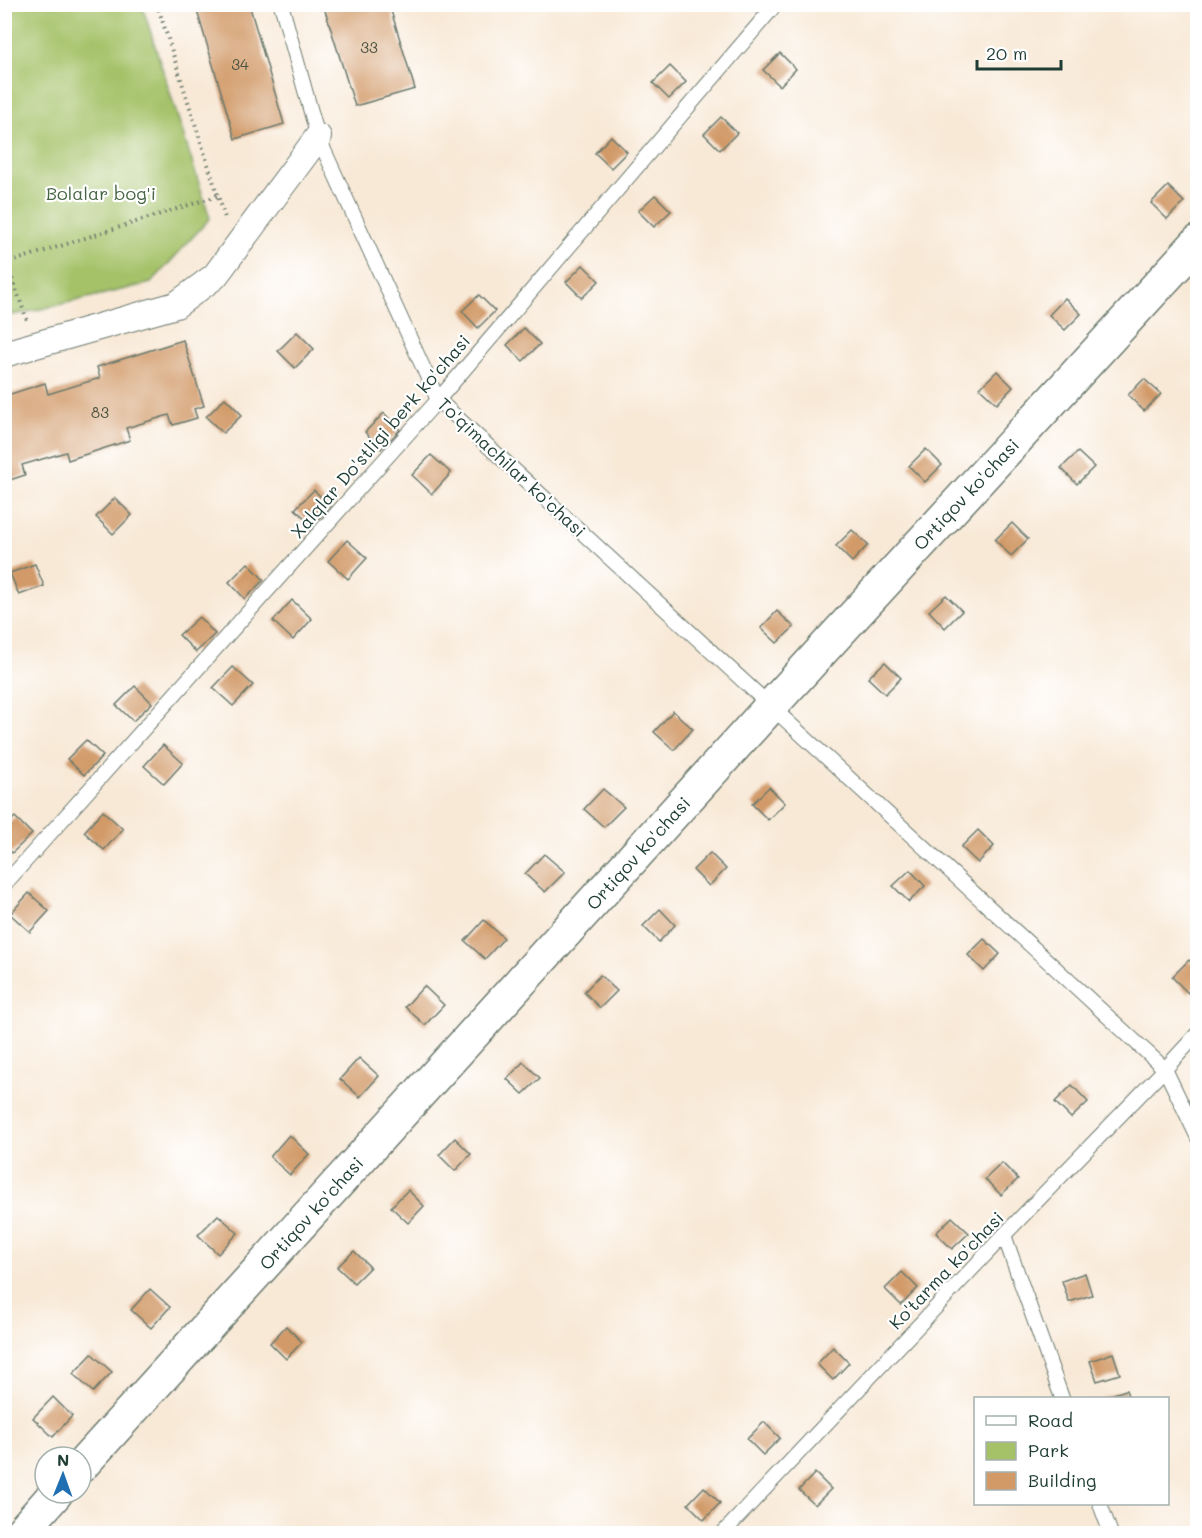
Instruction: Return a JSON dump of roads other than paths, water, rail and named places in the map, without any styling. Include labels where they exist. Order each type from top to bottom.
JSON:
[{"type":"street","points":[[4,354],[176,305],[215,276],[318,137]]},
{"type":"street","name":"Ortiqov ko'chasi","points":[[93,1453],[771,706],[1197,243]]},
{"type":"street","points":[[20,1533],[45,1505]]},
{"type":"lane","name":"To'qimachilar ko'chasi","points":[[281,4],[318,137],[438,400],[1165,1069]]},
{"type":"lane","name":"Xalqlar Do'stligi berk ko'chasi","points":[[4,885],[438,400],[776,4]]},
{"type":"lane","name":"Ko'tarma ko'chasi","points":[[722,1533],[1197,1033]]},
{"type":"lane","points":[[1165,1069],[1197,1138]]},
{"type":"lane","points":[[1004,1235],[1062,1397]]},
{"type":"lane","points":[[1101,1505],[1111,1533]]},
{"type":"park label","name":"Bolalar bog'i","points":[[101,193]]}]
